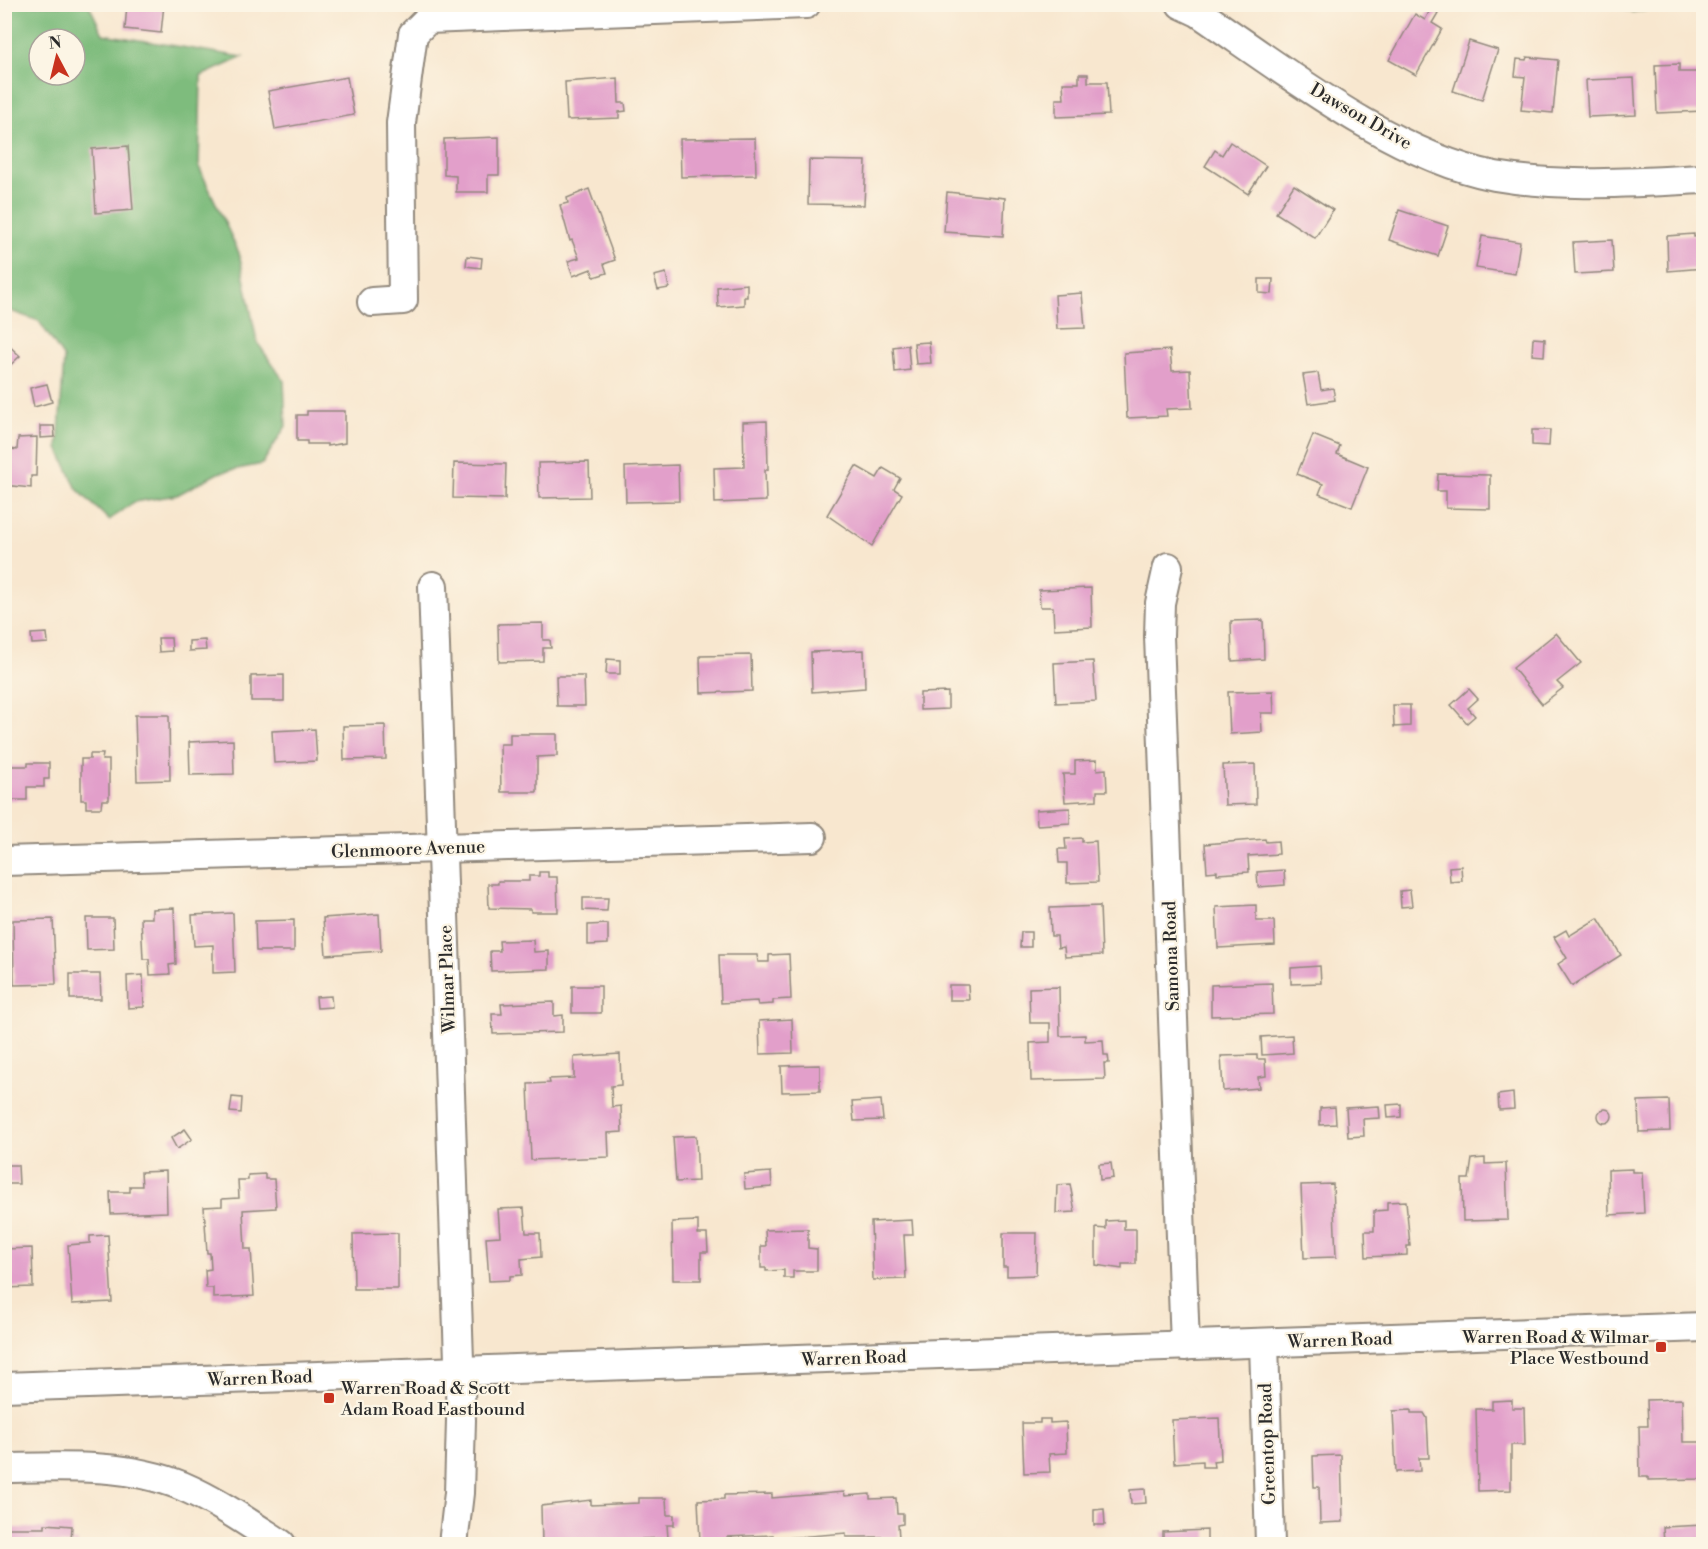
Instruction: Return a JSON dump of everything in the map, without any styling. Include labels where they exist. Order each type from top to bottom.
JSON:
[{"type":"street","points":[[372,302],[403,300],[401,123],[413,34],[428,19],[580,9],[806,4]]},
{"type":"street","name":"Dawson Drive","points":[[1181,4],[1198,12],[1364,122],[1441,159],[1493,175],[1539,182],[1574,184],[1704,179]]},
{"type":"street","name":"Samona Road","points":[[1168,567],[1160,603],[1159,636],[1185,1346]]},
{"type":"street","name":"Wilmar Place","points":[[433,586],[459,1371],[459,1493],[453,1545]]},
{"type":"street","name":"Glenmoore Avenue","points":[[4,861],[812,837]]},
{"type":"street","name":"Warren Road","points":[[4,1387],[1704,1327]]},
{"type":"street","name":"Greentop Road","points":[[1264,1343],[1270,1545]]},
{"type":"street","points":[[4,1468],[76,1467],[133,1472],[182,1486],[232,1513],[281,1545]]},
{"type":"green space","points":[[1609,4],[1677,5],[1632,12]]},
{"type":"green space","points":[[4,5],[89,5],[103,34],[243,57],[201,76],[199,167],[239,253],[257,342],[284,381],[286,426],[262,464],[218,473],[177,495],[134,502],[109,520],[77,489],[58,448],[64,358],[39,321],[5,309]]},
{"type":"building","points":[[127,4],[164,4],[161,33],[125,29]]},
{"type":"building","points":[[1431,8],[1438,13],[1432,23],[1442,29],[1416,75],[1389,60],[1415,14],[1425,20]]},
{"type":"building","points":[[1469,41],[1498,50],[1482,100],[1453,91]]},
{"type":"building","points":[[1527,57],[1558,60],[1553,113],[1521,110],[1525,77],[1515,76],[1517,59],[1526,60]]},
{"type":"building","points":[[1679,64],[1679,72],[1704,72],[1704,111],[1657,113],[1655,65]]},
{"type":"building","points":[[1079,74],[1088,74],[1088,82],[1107,82],[1109,115],[1056,117],[1056,99],[1064,99],[1063,83],[1079,83]]},
{"type":"building","points":[[347,77],[354,115],[275,129],[268,91]]},
{"type":"building","points":[[618,78],[619,103],[625,103],[626,111],[619,112],[619,118],[567,120],[565,82]]},
{"type":"building","points":[[1634,78],[1636,115],[1588,117],[1586,80]]},
{"type":"building","points":[[499,137],[499,175],[488,175],[488,192],[456,192],[456,176],[444,175],[444,139]]},
{"type":"building","points":[[755,138],[756,175],[681,177],[680,139]]},
{"type":"building","points":[[1230,142],[1266,166],[1248,194],[1205,166],[1215,150],[1222,155]]},
{"type":"building","points":[[128,146],[133,210],[96,213],[92,149]]},
{"type":"building","points":[[809,160],[866,161],[864,205],[808,204]]},
{"type":"building","points":[[1294,185],[1333,210],[1315,238],[1276,213]]},
{"type":"building","points":[[589,189],[615,260],[604,264],[607,273],[594,277],[591,269],[573,276],[568,261],[579,258],[572,240],[570,241],[560,205],[568,203],[567,198]]},
{"type":"building","points":[[947,192],[1005,198],[1003,236],[944,232]]},
{"type":"building","points":[[1399,210],[1448,226],[1438,256],[1389,240]]},
{"type":"building","points":[[1694,234],[1694,237],[1704,236],[1704,268],[1668,271],[1667,236]]},
{"type":"building","points":[[1482,236],[1520,242],[1515,274],[1476,268]]},
{"type":"building","points":[[1612,240],[1614,272],[1575,274],[1573,242]]},
{"type":"building","points":[[467,256],[482,258],[481,268],[466,266]]},
{"type":"building","points":[[666,273],[669,288],[658,290],[654,276]]},
{"type":"building","points":[[1259,279],[1273,279],[1272,294],[1259,293]]},
{"type":"building","points":[[747,284],[747,297],[744,297],[744,305],[718,307],[717,287]]},
{"type":"building","points":[[1082,293],[1085,328],[1057,329],[1055,295]]},
{"type":"building","points":[[1533,338],[1545,339],[1544,356],[1532,355]]},
{"type":"building","points":[[4,341],[20,356],[4,371]]},
{"type":"building","points":[[929,342],[931,363],[916,364],[914,343]]},
{"type":"building","points":[[908,345],[910,370],[895,372],[893,347]]},
{"type":"building","points":[[1170,350],[1172,371],[1190,370],[1192,408],[1166,409],[1167,416],[1127,418],[1124,353]]},
{"type":"building","points":[[1318,373],[1321,390],[1333,388],[1335,400],[1308,404],[1303,375]]},
{"type":"building","points":[[47,384],[52,402],[34,407],[30,388]]},
{"type":"building","points":[[307,411],[345,411],[345,443],[327,446],[327,444],[307,444],[307,441],[297,441],[297,415],[307,415]]},
{"type":"building","points":[[767,421],[766,501],[715,503],[714,468],[744,467],[743,422]]},
{"type":"building","points":[[40,426],[54,426],[55,437],[40,438]]},
{"type":"building","points":[[1532,430],[1550,430],[1549,446],[1532,445]]},
{"type":"building","points":[[1313,435],[1340,446],[1337,454],[1368,467],[1352,507],[1319,494],[1323,484],[1297,474]]},
{"type":"building","points":[[37,437],[36,476],[31,476],[31,488],[4,485],[4,448],[17,450],[18,438]]},
{"type":"building","points":[[589,462],[590,497],[539,498],[538,463]]},
{"type":"building","points":[[454,463],[506,464],[505,499],[453,498]]},
{"type":"building","points":[[678,465],[679,501],[626,502],[625,467]]},
{"type":"building","points":[[856,466],[877,478],[883,468],[900,478],[894,489],[902,494],[872,546],[827,515]]},
{"type":"building","points":[[1438,474],[1490,475],[1490,509],[1446,508],[1446,491],[1437,491]]},
{"type":"building","points":[[1091,588],[1092,627],[1054,629],[1053,607],[1040,607],[1039,590]]},
{"type":"building","points":[[1263,620],[1264,659],[1232,661],[1231,621]]},
{"type":"building","points":[[543,623],[543,640],[550,640],[551,648],[543,648],[543,661],[499,662],[498,624]]},
{"type":"building","points":[[47,633],[48,643],[32,644],[31,634]]},
{"type":"building","points":[[1556,633],[1581,663],[1557,682],[1563,688],[1542,704],[1513,668]]},
{"type":"building","points":[[158,638],[171,638],[172,651],[159,652]]},
{"type":"building","points":[[205,640],[206,650],[189,651],[189,641]]},
{"type":"building","points":[[864,650],[865,688],[812,692],[811,652]]},
{"type":"building","points":[[751,655],[752,691],[701,693],[700,656]]},
{"type":"building","points":[[607,659],[620,660],[620,674],[606,674]]},
{"type":"building","points":[[1093,661],[1096,701],[1056,703],[1054,663]]},
{"type":"building","points":[[284,675],[284,701],[251,701],[251,676]]},
{"type":"building","points":[[556,676],[584,676],[585,706],[557,706]]},
{"type":"building","points":[[1469,689],[1478,699],[1468,708],[1475,716],[1467,723],[1451,705]]},
{"type":"building","points":[[1273,691],[1274,713],[1261,713],[1262,732],[1230,734],[1228,692]]},
{"type":"building","points":[[948,692],[948,709],[920,710],[920,693]]},
{"type":"building","points":[[1393,705],[1410,705],[1410,726],[1394,727]]},
{"type":"building","points":[[135,715],[169,715],[170,780],[137,781]]},
{"type":"building","points":[[385,725],[386,759],[344,760],[343,726]]},
{"type":"building","points":[[315,729],[317,761],[274,763],[272,731]]},
{"type":"building","points":[[510,734],[557,734],[557,756],[537,757],[537,792],[501,792],[500,744],[510,744]]},
{"type":"building","points":[[233,740],[234,774],[190,775],[189,742]]},
{"type":"building","points":[[90,754],[103,754],[102,760],[109,760],[109,800],[102,800],[101,808],[86,808],[86,800],[81,800],[81,759],[90,759]]},
{"type":"building","points":[[1097,760],[1097,770],[1106,769],[1107,791],[1097,791],[1097,800],[1065,802],[1063,774],[1075,774],[1075,761]]},
{"type":"building","points":[[28,763],[49,763],[49,779],[44,779],[44,787],[27,787],[27,800],[4,800],[4,766],[28,766]]},
{"type":"building","points":[[1255,764],[1256,804],[1225,805],[1223,765]]},
{"type":"building","points":[[1070,808],[1070,823],[1037,825],[1036,810]]},
{"type":"building","points":[[1082,838],[1082,842],[1096,841],[1098,882],[1067,883],[1067,863],[1059,863],[1058,849],[1066,849],[1065,839]]},
{"type":"building","points":[[1265,839],[1266,842],[1278,841],[1279,854],[1248,856],[1249,872],[1217,874],[1217,871],[1207,872],[1205,844]]},
{"type":"building","points":[[1461,866],[1462,881],[1450,882],[1449,867]]},
{"type":"building","points":[[1284,870],[1285,885],[1258,887],[1257,872]]},
{"type":"building","points":[[539,872],[548,872],[548,877],[557,877],[558,912],[489,908],[488,884],[498,884],[498,881],[529,881],[529,876],[539,876]]},
{"type":"building","points":[[1410,890],[1412,906],[1401,907],[1400,891]]},
{"type":"building","points":[[583,898],[608,898],[607,911],[583,910]]},
{"type":"building","points":[[1256,905],[1256,921],[1274,921],[1275,945],[1218,948],[1216,907]]},
{"type":"building","points":[[1100,906],[1102,955],[1065,957],[1064,947],[1058,948],[1057,936],[1051,936],[1050,908]]},
{"type":"building","points":[[174,908],[176,964],[169,965],[170,974],[150,975],[149,959],[143,959],[141,918],[152,918],[152,909]]},
{"type":"building","points":[[233,913],[235,972],[213,973],[213,945],[194,946],[192,915]]},
{"type":"building","points":[[379,914],[381,951],[326,955],[323,918]]},
{"type":"building","points":[[86,918],[113,918],[114,949],[87,950]]},
{"type":"building","points":[[1598,918],[1621,955],[1572,986],[1558,964],[1567,958],[1554,937],[1566,930],[1569,936]]},
{"type":"building","points":[[53,919],[56,984],[14,985],[13,920]]},
{"type":"building","points":[[294,920],[294,951],[256,951],[255,921]]},
{"type":"building","points":[[608,924],[608,944],[588,945],[588,925]]},
{"type":"building","points":[[1021,932],[1031,932],[1031,947],[1020,947]]},
{"type":"building","points":[[533,940],[534,952],[549,951],[549,969],[491,971],[490,951],[500,951],[499,941]]},
{"type":"building","points":[[789,954],[791,999],[773,1000],[773,1004],[758,1005],[757,1001],[721,1003],[719,955],[757,955],[758,962],[769,962],[769,955]]},
{"type":"building","points":[[1320,966],[1321,983],[1291,984],[1291,968]]},
{"type":"building","points":[[70,974],[100,974],[101,999],[70,999]]},
{"type":"building","points":[[143,975],[144,1007],[128,1008],[127,976]]},
{"type":"building","points":[[1272,983],[1273,1014],[1211,1016],[1211,985]]},
{"type":"building","points":[[949,985],[968,985],[969,1000],[949,1000]]},
{"type":"building","points":[[572,986],[601,986],[601,1013],[572,1013]]},
{"type":"building","points":[[1059,987],[1060,1036],[1085,1035],[1085,1041],[1103,1040],[1104,1055],[1108,1055],[1109,1063],[1104,1063],[1105,1079],[1031,1081],[1030,1043],[1050,1042],[1050,1023],[1030,1023],[1029,988]]},
{"type":"building","points":[[331,996],[332,1007],[317,1008],[316,997]]},
{"type":"building","points":[[554,1002],[554,1016],[563,1015],[563,1032],[493,1034],[492,1014],[502,1014],[501,1004]]},
{"type":"building","points":[[792,1019],[793,1053],[760,1054],[759,1021]]},
{"type":"building","points":[[1292,1035],[1293,1053],[1262,1055],[1261,1037]]},
{"type":"building","points":[[620,1054],[621,1085],[611,1086],[612,1107],[621,1106],[622,1132],[608,1133],[609,1157],[531,1160],[528,1084],[550,1083],[549,1079],[574,1078],[574,1057]]},
{"type":"building","points":[[1257,1055],[1257,1059],[1265,1059],[1266,1076],[1258,1077],[1259,1088],[1223,1091],[1221,1056]]},
{"type":"building","points":[[820,1065],[820,1091],[782,1092],[781,1066]]},
{"type":"building","points":[[1513,1093],[1514,1109],[1499,1110],[1498,1095]]},
{"type":"building","points":[[232,1097],[242,1098],[241,1113],[230,1112]]},
{"type":"building","points":[[881,1100],[883,1120],[854,1121],[852,1102]]},
{"type":"building","points":[[1669,1100],[1670,1131],[1639,1132],[1638,1101]]},
{"type":"building","points":[[1401,1104],[1401,1117],[1388,1118],[1387,1105]]},
{"type":"building","points":[[1379,1106],[1380,1118],[1363,1119],[1364,1136],[1348,1137],[1346,1108]]},
{"type":"building","points":[[1335,1107],[1336,1124],[1320,1125],[1320,1108]]},
{"type":"building","points":[[1605,1109],[1610,1111],[1612,1116],[1610,1121],[1605,1123],[1600,1121],[1598,1116],[1600,1111]]},
{"type":"building","points":[[185,1129],[192,1139],[177,1149],[171,1138]]},
{"type":"building","points":[[696,1136],[698,1181],[676,1182],[673,1137]]},
{"type":"building","points":[[1485,1158],[1485,1164],[1506,1163],[1508,1220],[1463,1221],[1462,1179],[1469,1179],[1472,1159]]},
{"type":"building","points":[[1111,1163],[1113,1178],[1100,1180],[1099,1164]]},
{"type":"building","points":[[4,1165],[18,1165],[19,1184],[4,1184]]},
{"type":"building","points":[[1632,1169],[1632,1172],[1642,1172],[1644,1213],[1609,1215],[1608,1170]]},
{"type":"building","points":[[166,1171],[167,1212],[111,1214],[110,1192],[130,1192],[130,1186],[142,1186],[141,1172]]},
{"type":"building","points":[[771,1172],[772,1187],[745,1189],[744,1174]]},
{"type":"building","points":[[265,1174],[265,1179],[274,1179],[276,1208],[243,1210],[245,1249],[251,1249],[254,1296],[213,1298],[213,1288],[206,1288],[205,1270],[211,1269],[210,1253],[207,1253],[204,1207],[222,1206],[222,1199],[239,1198],[238,1180],[248,1180],[248,1175]]},
{"type":"building","points":[[1070,1184],[1075,1212],[1056,1213],[1057,1185]]},
{"type":"building","points":[[1333,1184],[1336,1257],[1304,1258],[1301,1185]]},
{"type":"building","points":[[1406,1201],[1410,1246],[1407,1246],[1407,1255],[1366,1257],[1365,1231],[1374,1231],[1374,1211],[1387,1210],[1387,1202]]},
{"type":"building","points":[[524,1208],[526,1233],[540,1233],[541,1257],[521,1259],[522,1275],[510,1276],[510,1280],[489,1281],[486,1237],[500,1236],[498,1209]]},
{"type":"building","points":[[912,1220],[913,1235],[904,1235],[906,1279],[873,1280],[871,1222]]},
{"type":"building","points":[[1124,1220],[1124,1229],[1136,1229],[1136,1264],[1122,1264],[1122,1269],[1096,1265],[1096,1228],[1106,1229],[1106,1221]]},
{"type":"building","points":[[698,1221],[698,1234],[707,1234],[708,1252],[701,1252],[701,1280],[673,1280],[672,1222]]},
{"type":"building","points":[[808,1229],[808,1248],[817,1249],[817,1271],[793,1271],[793,1278],[784,1278],[784,1270],[766,1271],[766,1268],[761,1268],[761,1246],[766,1246],[765,1230]]},
{"type":"building","points":[[398,1233],[398,1289],[354,1289],[353,1234]]},
{"type":"building","points":[[1003,1233],[1037,1233],[1036,1275],[1007,1276],[1007,1267],[1003,1267]]},
{"type":"building","points":[[108,1235],[112,1302],[72,1304],[68,1245],[90,1243],[90,1236]]},
{"type":"building","points":[[32,1248],[33,1287],[4,1288],[4,1249]]},
{"type":"building","points":[[1682,1399],[1683,1442],[1704,1442],[1704,1479],[1648,1480],[1648,1477],[1640,1477],[1639,1426],[1648,1426],[1647,1400]]},
{"type":"building","points":[[1512,1400],[1512,1408],[1524,1408],[1525,1445],[1511,1445],[1511,1490],[1478,1491],[1476,1409],[1492,1409],[1492,1401]]},
{"type":"building","points":[[1411,1410],[1411,1413],[1424,1413],[1427,1418],[1429,1458],[1419,1458],[1420,1471],[1396,1472],[1393,1411]]},
{"type":"building","points":[[1219,1418],[1221,1460],[1213,1461],[1214,1467],[1203,1467],[1203,1461],[1174,1463],[1172,1420]]},
{"type":"building","points":[[1040,1419],[1050,1419],[1050,1423],[1066,1422],[1067,1453],[1049,1454],[1050,1472],[1024,1473],[1022,1423],[1040,1423]]},
{"type":"building","points":[[1341,1455],[1343,1522],[1320,1523],[1319,1487],[1314,1487],[1313,1456]]},
{"type":"building","points":[[1145,1489],[1146,1503],[1131,1504],[1130,1490]]},
{"type":"building","points":[[844,1492],[845,1496],[870,1494],[870,1499],[896,1498],[897,1514],[903,1514],[903,1524],[898,1525],[899,1537],[846,1537],[846,1533],[773,1539],[773,1535],[727,1537],[727,1541],[700,1542],[698,1500],[724,1499],[724,1495],[772,1494],[772,1498]]},
{"type":"building","points":[[639,1498],[666,1498],[667,1515],[674,1515],[674,1525],[667,1525],[668,1538],[642,1539],[642,1544],[592,1544],[592,1541],[542,1544],[541,1506],[591,1500],[591,1505],[639,1503]]},
{"type":"building","points":[[1104,1509],[1105,1525],[1094,1525],[1094,1510]]},
{"type":"building","points":[[45,1524],[72,1526],[71,1541],[78,1541],[78,1544],[4,1544],[4,1528],[45,1528]]},
{"type":"building","points":[[1704,1525],[1701,1544],[1664,1544],[1663,1527]]},
{"type":"building","points":[[1207,1530],[1207,1544],[1163,1544],[1163,1532]]},
{"type":"building","points":[[132,1537],[145,1544],[127,1544]]},
{"type":"place","name":"Warren Road & Wilmar Place Westbound","points":[[1661,1347]]},
{"type":"place","name":"Warren Road & Scott Adam Road Eastbound","points":[[329,1398]]}]
